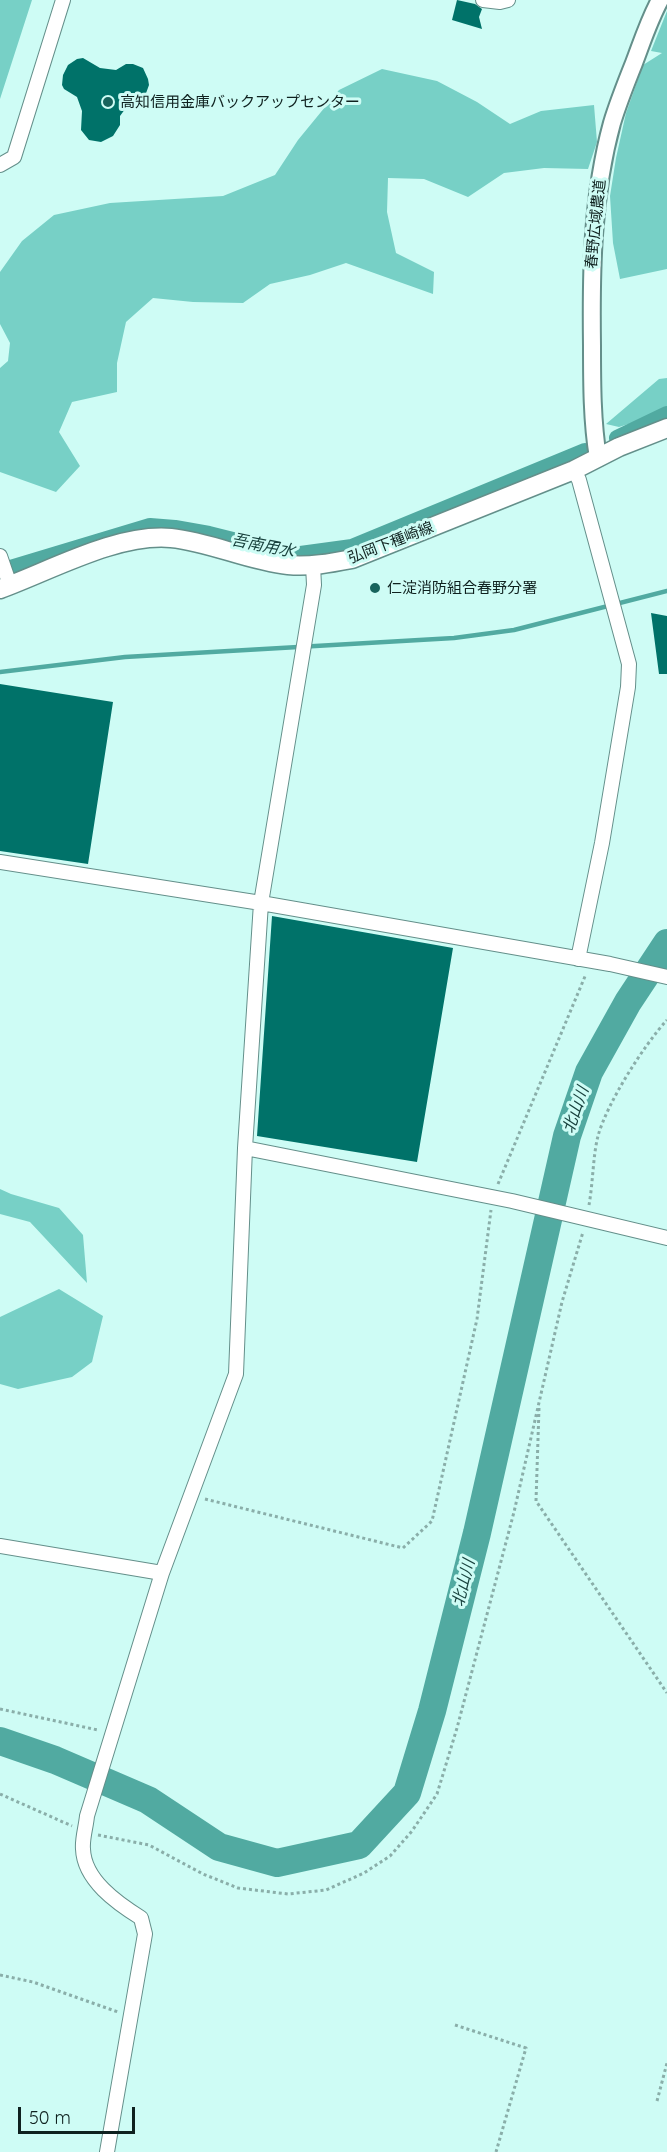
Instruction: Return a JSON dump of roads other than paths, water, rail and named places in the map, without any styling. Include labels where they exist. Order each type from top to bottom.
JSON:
[{"type":"main road","name":"弘岡下種崎線","points":[[6,584],[99,550],[137,540],[170,538],[287,565],[314,565],[352,560],[574,470],[619,447],[667,428]]},
{"type":"street","points":[[0,165],[14,157],[63,0]]},
{"type":"street","points":[[483,0],[500,2],[508,0]]},
{"type":"street","name":"春野広域農道","points":[[598,458],[594,432],[591,295],[593,235],[598,192],[618,105],[646,28],[660,0]]},
{"type":"street","points":[[574,470],[582,490],[628,664],[628,687],[585,961]]},
{"type":"street","points":[[1,558],[6,584]]},
{"type":"street","points":[[107,2152],[145,1935],[141,1918],[119,1904],[88,1871],[83,1849],[87,1816],[162,1573],[236,1374],[245,1148],[261,903],[314,585],[314,565]]},
{"type":"street","points":[[0,862],[261,903],[610,964],[667,977]]},
{"type":"street","points":[[245,1148],[512,1201],[667,1239]]},
{"type":"street","points":[[0,1546],[162,1573]]},
{"type":"waterway","name":"吾南用水","points":[[617,438],[667,414]]},
{"type":"waterway","name":"吾南用水","points":[[0,571],[150,526],[209,534],[293,555],[352,547],[585,451]]},
{"type":"waterway","points":[[0,672],[125,657],[454,638],[514,630],[667,591]]},
{"type":"waterway","name":"北山川","points":[[0,1741],[55,1760],[148,1800],[219,1847],[277,1863],[359,1845],[407,1793],[432,1711],[477,1533],[567,1136],[589,1072],[628,1002],[667,943]]},
{"type":"place","name":"高知信用金庫バックアップセンター","points":[[108,102]]},
{"type":"place","name":"仁淀消防組合春野分署","points":[[375,588]]}]
